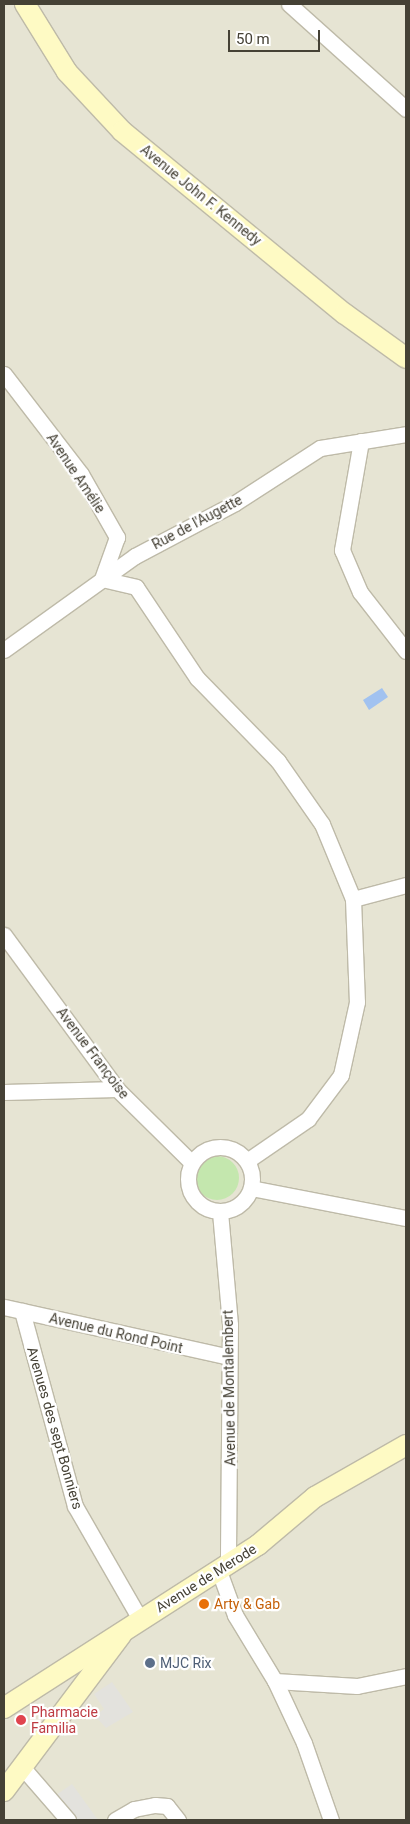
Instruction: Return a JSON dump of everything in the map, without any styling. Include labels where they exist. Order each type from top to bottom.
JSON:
[{"type":"street","name":"Avenue John F. Kennedy","points":[[25,4],[68,72],[122,131],[345,314],[406,358]]},
{"type":"street","points":[[289,4],[406,109]]},
{"type":"street","name":"Avenue Amélie","points":[[4,374],[81,474],[117,537],[102,579]]},
{"type":"street","name":"Rue de l'Augette","points":[[4,650],[102,579],[320,448],[406,434]]},
{"type":"street","points":[[361,441],[342,550],[360,592],[406,651]]},
{"type":"street","points":[[102,579],[136,587],[196,678],[282,767],[322,824],[353,899],[357,1002],[341,1075],[308,1119],[247,1161]]},
{"type":"street","points":[[353,899],[406,885]]},
{"type":"street","name":"Avenue Françoise","points":[[4,935],[117,1089],[192,1163]]},
{"type":"street","points":[[4,1092],[117,1089]]},
{"type":"street","points":[[219,1148],[242,1155],[247,1161],[251,1188],[241,1202],[220,1212],[196,1201],[188,1178],[192,1163],[219,1148]]},
{"type":"street","points":[[251,1188],[406,1218]]},
{"type":"street","name":"Avenue de Montalembert","points":[[220,1212],[229,1357],[223,1567]]},
{"type":"street","name":"Avenue du Rond Point","points":[[4,1308],[229,1357]]},
{"type":"street","name":"Avenues des sept Bonniers","points":[[22,1311],[75,1506],[132,1624]]},
{"type":"street","name":"Avenue de Merode","points":[[4,1708],[223,1567],[315,1497],[406,1445]]},
{"type":"street","points":[[223,1567],[235,1615],[275,1680],[331,1820]]},
{"type":"street","points":[[4,1791],[132,1624]]},
{"type":"street","points":[[66,1669],[77,1675],[82,1688]]},
{"type":"street","points":[[275,1680],[357,1686],[406,1676]]},
{"type":"street","points":[[23,1768],[68,1820]]},
{"type":"street","points":[[115,1820],[134,1809],[155,1805],[167,1806],[178,1820]]},
{"type":"shaded area","points":[[4,4],[406,4],[406,1820],[4,1820]]},
{"type":"shaded area","points":[[112,1682],[133,1712],[106,1728],[95,1716],[104,1709],[94,1694]]},
{"type":"shaded area","points":[[72,1784],[98,1820],[75,1820],[56,1795]]},
{"type":"green space","points":[[221,1156],[233,1162],[238,1169],[238,1187],[233,1194],[226,1199],[213,1200],[205,1197],[198,1190],[195,1174],[198,1166],[205,1159]]},
{"type":"water","points":[[382,688],[388,697],[369,710],[363,700]]},
{"type":"place","name":"Arty & Gab","points":[[204,1604]]},
{"type":"place","name":"MJC Rix","points":[[150,1663]]},
{"type":"place","name":"Pharmacie Familia","points":[[21,1720]]}]
